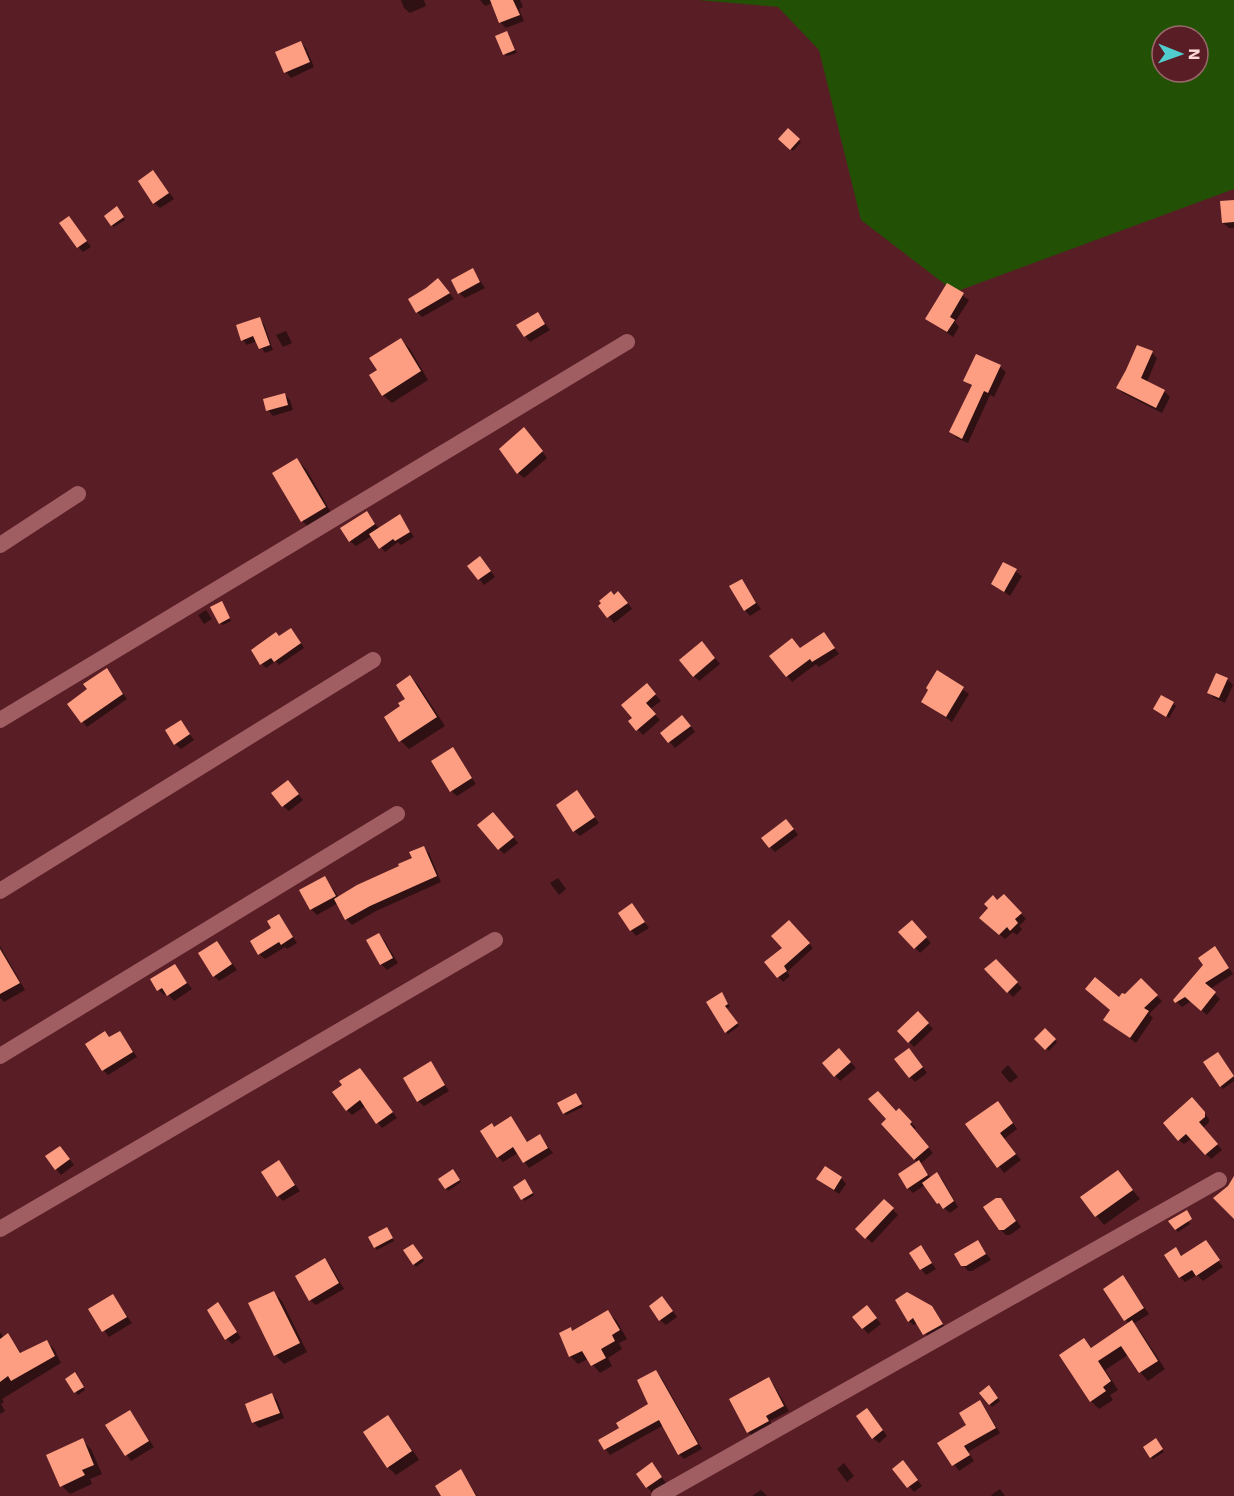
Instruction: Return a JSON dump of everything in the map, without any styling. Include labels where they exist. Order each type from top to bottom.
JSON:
[{"type":"street","points":[[0,720],[627,342]]},
{"type":"street","points":[[0,545],[78,494]]},
{"type":"street","points":[[0,891],[373,660]]},
{"type":"street","points":[[0,1056],[397,814]]},
{"type":"street","points":[[0,1230],[495,940]]},
{"type":"street","points":[[659,1496],[1219,1180]]},
{"type":"green space","points":[[698,0],[1234,0],[1234,189],[955,292],[861,220],[819,50],[778,7]]},
{"type":"building","points":[[490,0],[513,0],[520,15],[499,23]]},
{"type":"building","points":[[507,31],[515,50],[503,55],[495,36]]},
{"type":"building","points":[[301,41],[310,62],[284,73],[275,52]]},
{"type":"building","points":[[788,128],[800,139],[790,150],[778,139]]},
{"type":"building","points":[[153,170],[169,193],[153,204],[138,181]]},
{"type":"building","points":[[1234,200],[1234,222],[1222,223],[1220,201]]},
{"type":"building","points":[[117,206],[124,217],[111,226],[104,216]]},
{"type":"building","points":[[69,216],[87,241],[77,248],[59,223]]},
{"type":"building","points":[[473,268],[480,282],[458,294],[451,280]]},
{"type":"building","points":[[438,278],[450,293],[416,313],[408,299]]},
{"type":"building","points":[[947,283],[964,293],[950,317],[955,320],[947,332],[925,319]]},
{"type":"building","points":[[538,312],[545,324],[524,337],[516,325]]},
{"type":"building","points":[[260,317],[270,345],[259,349],[253,336],[241,341],[236,325]]},
{"type":"building","points":[[401,338],[421,371],[382,396],[369,375],[377,370],[369,358]]},
{"type":"building","points":[[1137,345],[1153,351],[1141,378],[1165,390],[1156,408],[1116,388]]},
{"type":"building","points":[[976,354],[1001,365],[988,393],[984,391],[962,439],[949,432],[972,385],[963,381]]},
{"type":"building","points":[[285,393],[288,405],[266,411],[263,399]]},
{"type":"building","points":[[524,427],[543,451],[517,474],[499,449]]},
{"type":"building","points":[[297,458],[326,507],[301,522],[272,473]]},
{"type":"building","points":[[367,511],[375,524],[349,542],[340,528]]},
{"type":"building","points":[[400,514],[410,532],[395,541],[393,539],[379,549],[369,534]]},
{"type":"building","points":[[480,556],[491,571],[478,580],[467,566]]},
{"type":"building","points":[[1003,562],[1017,569],[1004,592],[991,584]]},
{"type":"building","points":[[742,579],[756,603],[744,611],[729,586]]},
{"type":"building","points":[[611,591],[614,595],[618,591],[628,603],[607,618],[598,606],[601,603],[599,601]]},
{"type":"building","points":[[222,601],[230,618],[219,624],[210,607]]},
{"type":"building","points":[[291,628],[301,643],[274,662],[271,658],[260,665],[251,650],[276,632],[279,636]]},
{"type":"building","points":[[824,632],[835,648],[812,662],[810,659],[786,677],[769,656],[792,638],[800,648]]},
{"type":"building","points":[[702,641],[715,658],[693,677],[679,660]]},
{"type":"building","points":[[107,668],[123,694],[81,723],[67,704],[87,689],[83,684]]},
{"type":"building","points":[[937,670],[964,687],[946,717],[921,702]]},
{"type":"building","points":[[1216,673],[1228,678],[1219,698],[1207,693]]},
{"type":"building","points":[[410,675],[437,717],[399,742],[384,717],[400,706],[398,703],[405,699],[396,685]]},
{"type":"building","points":[[647,683],[656,694],[646,703],[656,714],[636,731],[628,721],[632,718],[621,705]]},
{"type":"building","points":[[1161,695],[1174,702],[1166,717],[1153,709]]},
{"type":"building","points":[[682,715],[691,726],[668,743],[660,733]]},
{"type":"building","points":[[181,720],[190,734],[174,745],[165,730]]},
{"type":"building","points":[[453,747],[472,778],[450,792],[431,761]]},
{"type":"building","points":[[288,780],[299,794],[282,807],[271,793]]},
{"type":"building","points":[[577,790],[595,817],[573,832],[556,805]]},
{"type":"building","points":[[493,812],[514,837],[498,850],[477,825]]},
{"type":"building","points":[[786,819],[794,829],[769,848],[761,838]]},
{"type":"building","points":[[424,846],[437,876],[370,906],[345,920],[334,899],[357,885],[399,866],[398,864],[412,858],[409,852]]},
{"type":"building","points":[[325,876],[336,896],[310,910],[299,890]]},
{"type":"building","points":[[1004,894],[1022,913],[1015,919],[1018,923],[1010,931],[1007,927],[999,935],[979,918],[988,908],[984,904],[993,895],[997,900]]},
{"type":"building","points":[[632,903],[645,922],[630,931],[618,913]]},
{"type":"building","points":[[279,914],[293,937],[281,945],[279,942],[258,955],[250,941],[271,928],[267,921]]},
{"type":"building","points":[[789,920],[810,943],[784,966],[787,971],[777,978],[764,962],[782,948],[771,936]]},
{"type":"building","points":[[912,920],[927,937],[914,949],[898,932]]},
{"type":"building","points":[[379,933],[393,958],[380,965],[366,940]]},
{"type":"building","points":[[217,941],[232,964],[213,977],[198,953]]},
{"type":"building","points":[[1215,946],[1229,968],[1205,983],[1216,992],[1201,1011],[1185,997],[1175,1003],[1173,1000],[1203,965],[1198,958]]},
{"type":"building","points":[[0,949],[20,983],[0,994]]},
{"type":"building","points":[[996,959],[1018,982],[1007,993],[984,969]]},
{"type":"building","points":[[175,964],[187,983],[167,996],[162,988],[157,991],[150,979]]},
{"type":"building","points":[[1095,977],[1119,997],[1141,978],[1158,995],[1144,1008],[1149,1011],[1130,1038],[1103,1020],[1110,1010],[1085,989]]},
{"type":"building","points":[[722,992],[728,1004],[725,1006],[738,1023],[725,1033],[706,1002]]},
{"type":"building","points":[[918,1011],[929,1023],[908,1043],[897,1031]]},
{"type":"building","points":[[1045,1028],[1056,1039],[1045,1050],[1034,1039]]},
{"type":"building","points":[[105,1031],[109,1037],[120,1031],[133,1052],[102,1071],[85,1044]]},
{"type":"building","points":[[839,1048],[851,1062],[834,1077],[822,1063]]},
{"type":"building","points":[[909,1048],[923,1067],[909,1078],[894,1059]]},
{"type":"building","points":[[1218,1052],[1234,1076],[1220,1087],[1203,1062]]},
{"type":"building","points":[[431,1061],[445,1085],[417,1102],[403,1078]]},
{"type":"building","points":[[360,1068],[393,1112],[376,1124],[360,1100],[346,1111],[332,1092],[342,1085],[339,1081]]},
{"type":"building","points":[[878,1091],[896,1111],[899,1108],[912,1122],[910,1124],[929,1147],[914,1160],[881,1124],[886,1119],[868,1099]]},
{"type":"building","points":[[576,1093],[582,1104],[563,1114],[557,1103]]},
{"type":"building","points":[[1192,1097],[1205,1112],[1205,1117],[1199,1122],[1218,1144],[1205,1155],[1186,1134],[1178,1141],[1163,1123]]},
{"type":"building","points":[[998,1101],[1013,1123],[1000,1133],[1016,1154],[997,1168],[965,1124]]},
{"type":"building","points":[[511,1116],[527,1142],[540,1134],[548,1148],[523,1163],[513,1147],[497,1158],[480,1131],[492,1123],[494,1127]]},
{"type":"building","points":[[60,1146],[70,1159],[55,1170],[45,1156]]},
{"type":"building","points":[[279,1160],[295,1185],[277,1197],[261,1172]]},
{"type":"building","points":[[919,1160],[928,1175],[907,1189],[898,1174]]},
{"type":"building","points":[[825,1166],[842,1177],[834,1190],[816,1179]]},
{"type":"building","points":[[453,1169],[460,1180],[445,1189],[438,1179]]},
{"type":"building","points":[[1118,1170],[1133,1190],[1095,1217],[1080,1197]]},
{"type":"building","points":[[937,1172],[954,1201],[943,1209],[922,1183]]},
{"type":"building","points":[[1234,1176],[1234,1219],[1213,1198],[1228,1186]]},
{"type":"building","points":[[525,1179],[533,1193],[521,1200],[513,1187]]},
{"type":"building","points":[[996,1198],[1001,1198],[1016,1221],[1004,1230],[999,1230],[983,1207]]},
{"type":"building","points":[[884,1199],[894,1208],[865,1239],[855,1229]]},
{"type":"building","points":[[1187,1210],[1192,1219],[1175,1230],[1168,1221]]},
{"type":"building","points":[[387,1227],[393,1238],[374,1248],[368,1237]]},
{"type":"building","points":[[978,1240],[986,1254],[966,1266],[961,1266],[954,1254]]},
{"type":"building","points":[[1206,1240],[1220,1260],[1196,1276],[1192,1270],[1179,1278],[1164,1255],[1176,1247],[1181,1256]]},
{"type":"building","points":[[413,1244],[423,1258],[413,1265],[403,1250]]},
{"type":"building","points":[[921,1245],[932,1263],[920,1270],[909,1253]]},
{"type":"building","points":[[325,1258],[339,1283],[309,1301],[295,1276]]},
{"type":"building","points":[[1123,1275],[1144,1308],[1124,1321],[1103,1289]]},
{"type":"building","points":[[274,1291],[300,1343],[274,1356],[248,1303]]},
{"type":"building","points":[[907,1292],[932,1306],[943,1324],[923,1335],[913,1318],[908,1322],[895,1300]]},
{"type":"building","points":[[113,1294],[127,1317],[102,1332],[88,1309]]},
{"type":"building","points":[[662,1296],[673,1311],[659,1321],[649,1306]]},
{"type":"building","points":[[218,1302],[237,1332],[225,1340],[207,1310]]},
{"type":"building","points":[[867,1305],[877,1318],[862,1329],[852,1317]]},
{"type":"building","points":[[608,1310],[620,1330],[612,1335],[615,1341],[601,1349],[606,1358],[591,1366],[582,1351],[569,1357],[559,1333],[571,1327],[572,1331]]},
{"type":"building","points":[[1132,1320],[1158,1361],[1139,1373],[1121,1346],[1098,1361],[1111,1381],[1103,1387],[1106,1391],[1090,1402],[1059,1355],[1084,1338],[1091,1348]]},
{"type":"building","points":[[8,1333],[20,1353],[47,1340],[55,1356],[11,1381],[8,1376],[0,1382],[0,1339]]},
{"type":"building","points":[[656,1370],[698,1444],[678,1455],[659,1420],[604,1450],[598,1440],[619,1428],[616,1423],[648,1404],[637,1380]]},
{"type":"building","points":[[75,1372],[84,1387],[74,1393],[65,1379]]},
{"type":"building","points":[[769,1377],[784,1406],[766,1416],[769,1421],[747,1433],[729,1399]]},
{"type":"building","points":[[989,1385],[998,1398],[989,1405],[979,1393]]},
{"type":"building","points":[[272,1393],[280,1413],[252,1423],[245,1404]]},
{"type":"building","points":[[980,1400],[996,1428],[964,1446],[970,1455],[952,1466],[937,1443],[966,1425],[959,1413]]},
{"type":"building","points":[[867,1408],[883,1430],[872,1439],[856,1416]]},
{"type":"building","points":[[130,1410],[149,1441],[125,1456],[105,1425]]},
{"type":"building","points":[[388,1415],[412,1451],[387,1468],[363,1432]]},
{"type":"building","points":[[83,1438],[94,1465],[82,1470],[85,1475],[60,1487],[46,1455]]},
{"type":"building","points":[[1156,1438],[1163,1449],[1150,1458],[1143,1447]]},
{"type":"building","points":[[903,1460],[918,1480],[907,1488],[892,1469]]},
{"type":"building","points":[[652,1462],[662,1477],[646,1488],[636,1474]]},
{"type":"building","points":[[461,1469],[476,1496],[441,1496],[435,1486]]}]
